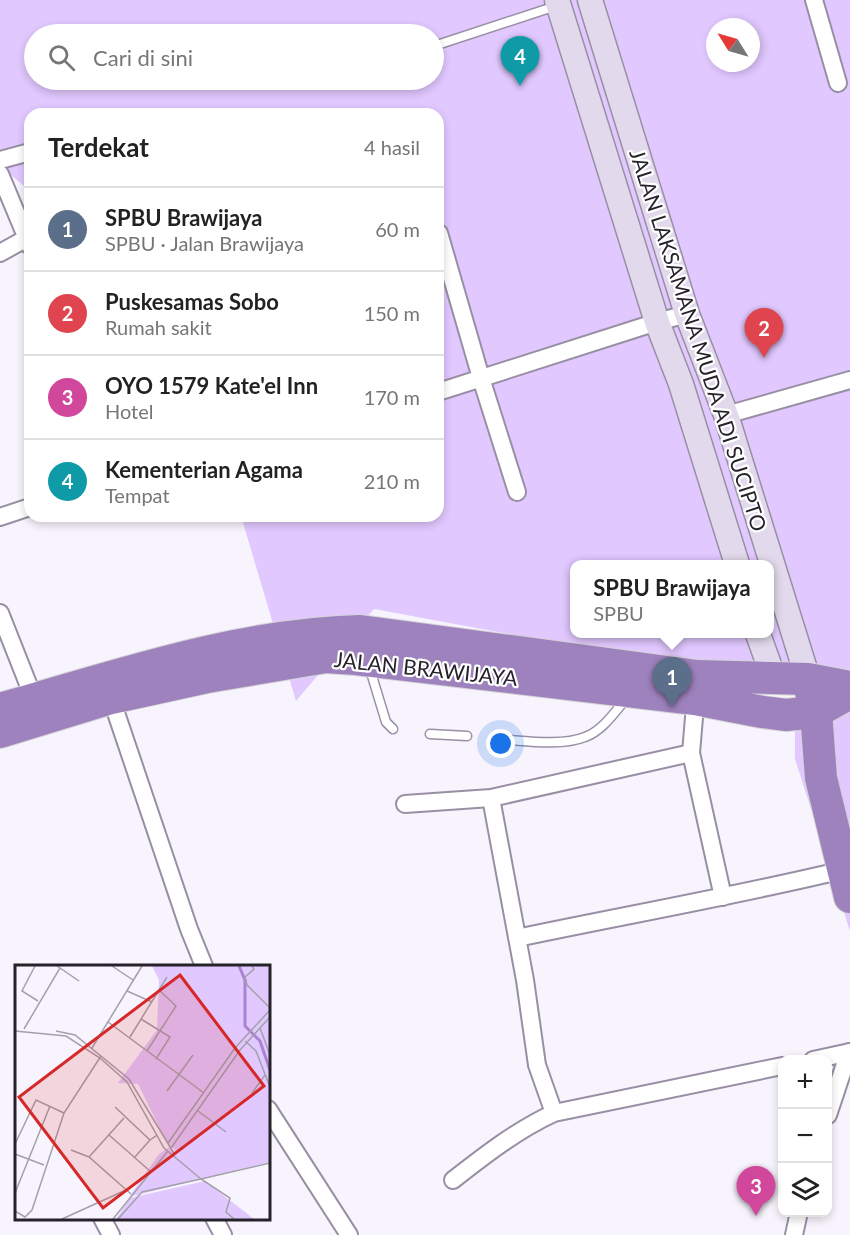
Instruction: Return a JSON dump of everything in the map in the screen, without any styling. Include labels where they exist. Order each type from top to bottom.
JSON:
[{"type":"highway","name":"JALAN BRAWIJAYA","points":[[0,732],[179,659],[317,632],[360,631],[697,687],[762,712],[801,713]]},
{"type":"highway","name":"JALAN BRAWIJAYA","points":[[0,709],[34,699],[207,677],[326,657],[632,692],[774,679],[808,680],[850,687]]},
{"type":"highway","points":[[774,679],[801,713],[821,778],[846,884]]},
{"type":"highway","points":[[801,713],[808,680]]},
{"type":"highway","points":[[801,713],[850,693]]},
{"type":"main road","name":"JALAN LAKSAMANA MUDA ADI SUCIPTO","points":[[590,0],[687,314],[726,415],[771,560]]},
{"type":"main road","name":"JALAN LAKSAMANA MUDA ADI SUCIPTO","points":[[557,3],[657,322],[681,384],[736,560]]},
{"type":"main road","name":"JALAN LAKSAMANA MUDA ADI SUCIPTO","points":[[774,570],[808,680]]},
{"type":"main road","points":[[760,638],[774,679]]},
{"type":"street","points":[[814,0],[838,83]]},
{"type":"street","points":[[0,160],[24,154]]},
{"type":"street","points":[[0,174],[24,232]]},
{"type":"street","points":[[0,254],[24,244]]},
{"type":"street","points":[[444,250],[517,492]]},
{"type":"street","points":[[444,390],[687,314]]},
{"type":"street","points":[[726,415],[850,380]]},
{"type":"street","points":[[0,517],[24,509]]},
{"type":"street","points":[[0,613],[34,699]]},
{"type":"street","points":[[697,687],[691,753],[723,897]]},
{"type":"street","points":[[108,688],[204,965]]},
{"type":"street","points":[[405,804],[491,798],[691,753]]},
{"type":"street","points":[[491,798],[525,980],[537,1065],[554,1113]]},
{"type":"street","points":[[517,938],[723,897],[846,884]]},
{"type":"street","points":[[830,1109],[850,1052],[832,1055]]},
{"type":"street","points":[[453,1180],[536,1121],[554,1113],[778,1067]]},
{"type":"street","points":[[270,1112],[349,1235]]},
{"type":"street","points":[[794,1235],[798,1217]]},
{"type":"street","points":[[103,1220],[111,1235]]},
{"type":"street","points":[[215,1220],[223,1235]]},
{"type":"lane","points":[[444,43],[557,3]]},
{"type":"lane","points":[[367,660],[386,722],[393,729]]},
{"type":"lane","points":[[495,739],[562,742],[585,737],[600,728],[632,692]]},
{"type":"lane","points":[[430,734],[466,736]]},
{"type":"shaded area","points":[[0,0],[850,0],[850,669],[747,678],[374,609],[296,701],[243,522],[444,522],[444,108],[24,108],[24,186],[0,166]]},
{"type":"shaded area","points":[[850,678],[850,931],[795,759],[795,688]]},
{"type":"place","name":"Kementerian Agama","points":[[520,86]]},
{"type":"place","name":"Puskesamas Sobo","points":[[764,358]]},
{"type":"place","name":"SPBU Brawijaya","points":[[672,707]]},
{"type":"place","name":"OYO 1579 Kate'el Inn","points":[[756,1216]]}]
